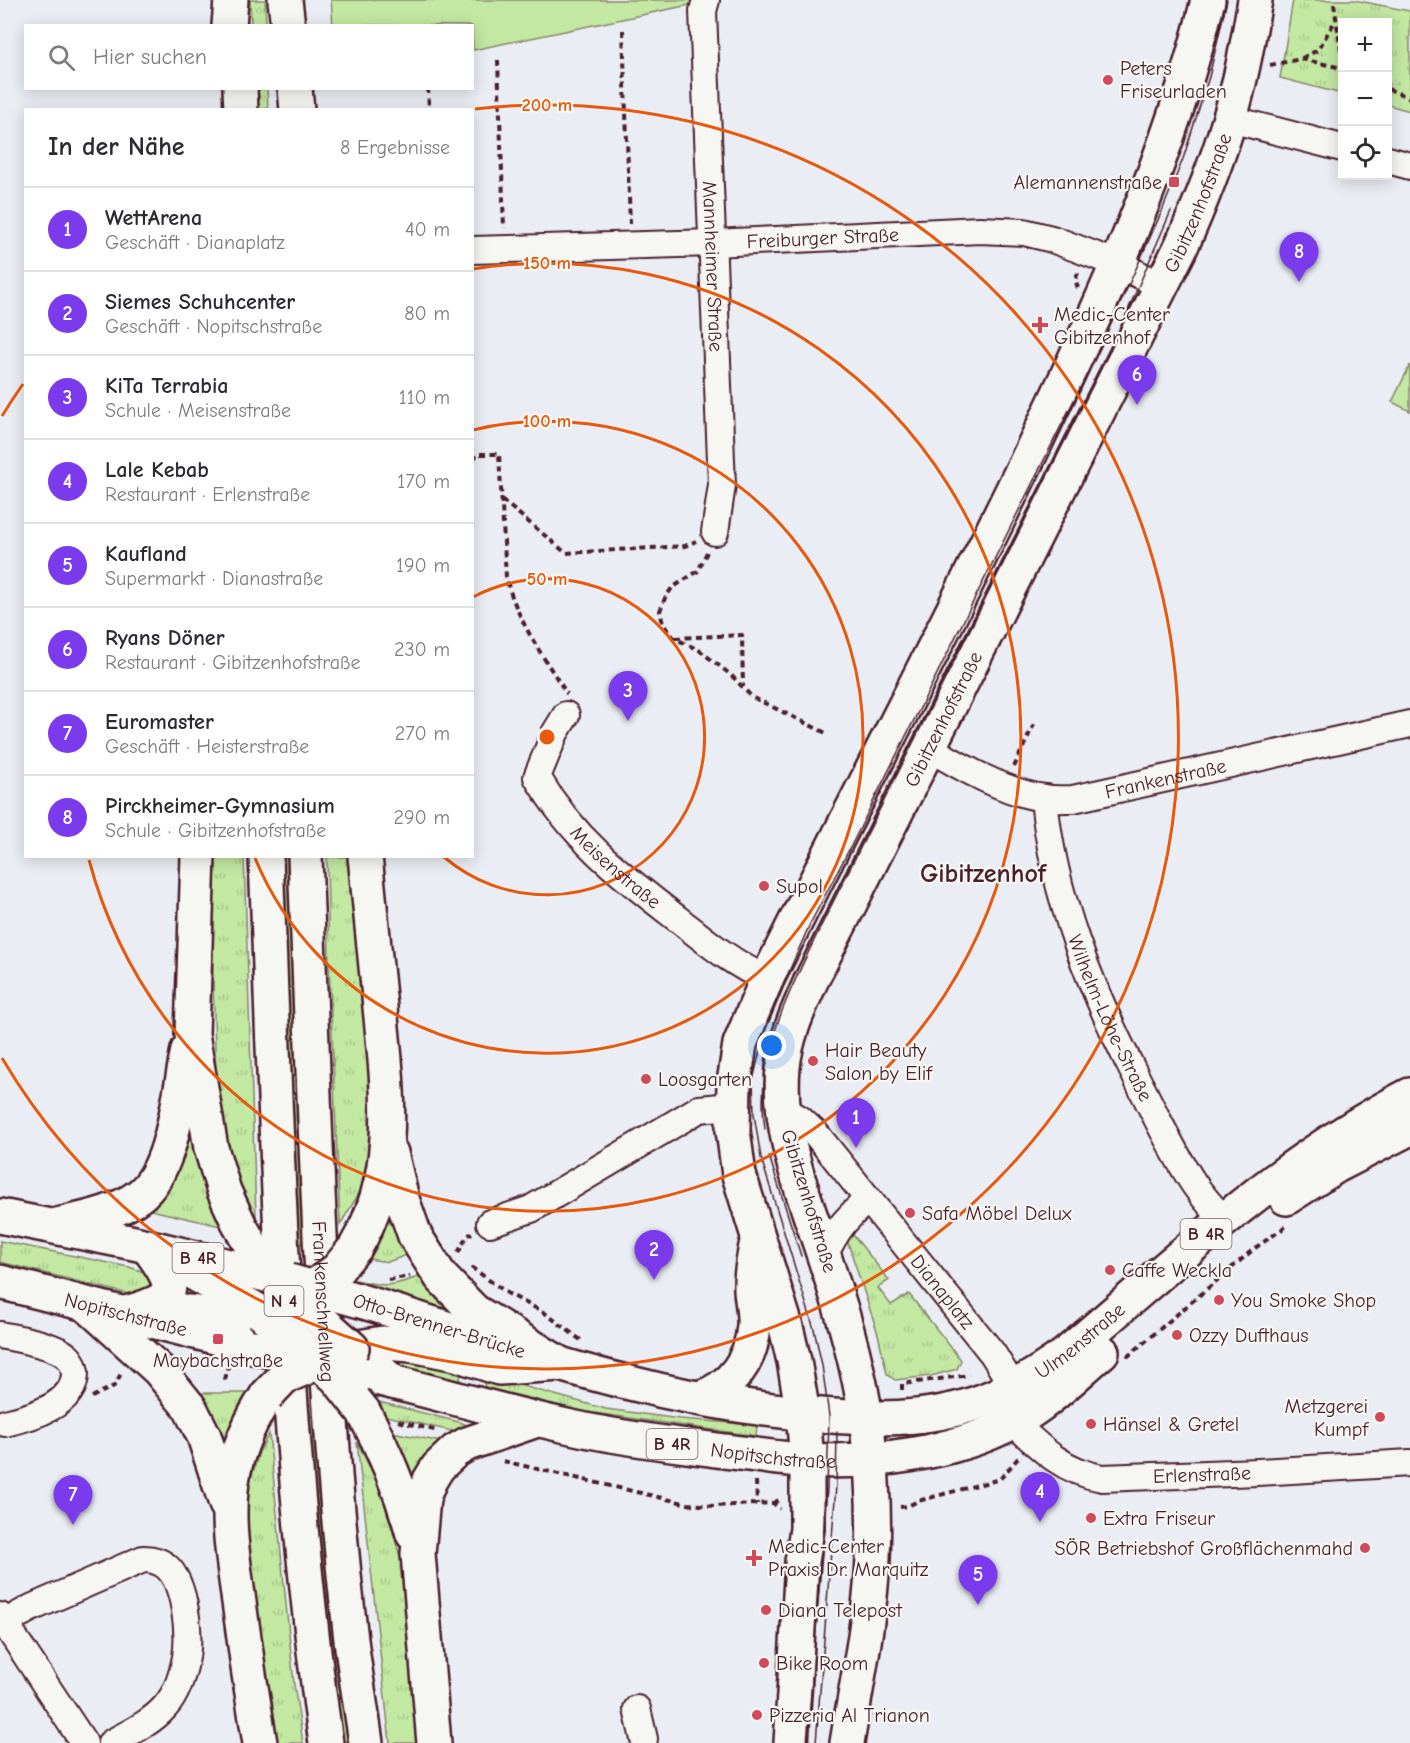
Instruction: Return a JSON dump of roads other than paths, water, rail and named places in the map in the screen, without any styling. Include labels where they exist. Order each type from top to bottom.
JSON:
[{"type":"main road","points":[[229,24],[231,0]]},
{"type":"main road","points":[[237,0],[238,24]]},
{"type":"main road","points":[[278,0],[279,24]]},
{"type":"main road","points":[[285,0],[288,24]]},
{"type":"main road","points":[[791,1743],[801,1562],[807,1528],[807,1460],[803,1414],[789,1342],[734,1152],[732,1106],[740,1044],[767,978],[1008,499],[1118,264],[1177,110],[1208,0]]},
{"type":"main road","name":"Gibitzenhofstraße","points":[[847,1743],[870,1596],[873,1561],[874,1506],[870,1458],[866,1418],[850,1338],[794,1162],[792,1114],[784,1058],[797,1012],[811,981],[1162,286],[1204,194],[1230,119],[1255,0]]},
{"type":"main road","points":[[225,90],[225,108]]},
{"type":"main road","points":[[240,90],[241,108]]},
{"type":"main road","points":[[281,90],[281,108]]},
{"type":"main road","points":[[295,90],[297,108]]},
{"type":"main road","points":[[53,1226],[89,1218],[118,1208],[142,1194],[156,1175],[171,1140],[192,1034],[198,858]]},
{"type":"main road","name":"Frankenschnellweg","points":[[266,858],[280,1228],[291,1411],[304,1571],[326,1743]]},
{"type":"main road","name":"Frankenschnellweg","points":[[305,858],[332,1440],[350,1632],[366,1743]]},
{"type":"main road","points":[[277,1275],[337,1270],[355,1248],[377,1200],[386,1164],[388,1143],[386,1070],[365,858]]},
{"type":"main road","points":[[192,1034],[216,1166],[232,1210],[277,1275],[358,1356]]},
{"type":"main road","name":"Ulmenstraße","points":[[866,1418],[941,1413],[980,1402],[1008,1377],[1044,1370],[1066,1354],[1223,1219],[1276,1179],[1319,1148],[1410,1095]]},
{"type":"main road","name":"Ulmenstraße","points":[[870,1458],[912,1454],[978,1437],[1024,1432],[1050,1397],[1260,1216],[1336,1166],[1410,1128]]},
{"type":"main road","points":[[388,1143],[409,1221],[418,1243],[444,1265],[450,1288],[474,1311],[560,1364]]},
{"type":"main road","name":"B 4R","points":[[0,1216],[277,1275]]},
{"type":"main road","points":[[699,1398],[724,1387],[748,1352],[754,1324],[750,1285],[758,1235]]},
{"type":"main road","points":[[147,1246],[255,1311],[290,1336],[336,1377],[363,1411],[379,1439],[399,1487],[418,1554]]},
{"type":"main road","points":[[134,1317],[160,1301],[169,1289],[166,1273],[147,1246]]},
{"type":"main road","points":[[134,1317],[188,1312],[231,1317],[255,1311],[277,1275]]},
{"type":"main road","name":"Otto-Brenner-Brücke","points":[[277,1275],[369,1291],[560,1364]]},
{"type":"main road","name":"Nopitschstraße","points":[[0,1282],[134,1317],[241,1356],[318,1362]]},
{"type":"main road","points":[[86,1304],[159,1370],[189,1408],[204,1436],[231,1517]]},
{"type":"main road","points":[[260,1743],[234,1568],[231,1517],[234,1470],[241,1445],[259,1407],[272,1389],[285,1377],[318,1362],[358,1356],[383,1343],[412,1345],[462,1356],[499,1368]]},
{"type":"main road","name":"B 4R","points":[[358,1356],[393,1382],[537,1420]]},
{"type":"main road","points":[[479,1404],[472,1382],[476,1373],[499,1368],[560,1364]]},
{"type":"main road","name":"B 4R","points":[[560,1364],[624,1382],[699,1398],[803,1414],[866,1418]]},
{"type":"main road","points":[[434,1743],[418,1554],[423,1498],[430,1480],[448,1457],[467,1444],[537,1420]]},
{"type":"main road","name":"Nopitschstraße","points":[[537,1420],[641,1440],[807,1460],[870,1458]]},
{"type":"street","name":"Mannheimer Straße","points":[[706,1],[703,11],[722,485],[715,531]]},
{"type":"street","points":[[1230,119],[1338,147]]},
{"type":"street","points":[[1392,161],[1410,166]]},
{"type":"street","name":"Freiburger Straße","points":[[474,250],[713,243],[980,230],[1024,232],[1052,239],[1118,264],[1162,286]]},
{"type":"street","name":"Meisenstraße","points":[[566,715],[555,733],[537,777],[552,802],[591,849],[634,885],[733,962],[767,978]]},
{"type":"street","name":"Frankenstraße","points":[[929,748],[953,763],[1005,787],[1044,798],[1079,798],[1410,724]]},
{"type":"street","name":"Wilhelm-Löhe-Straße","points":[[1044,798],[1046,824],[1062,902],[1095,991],[1154,1113],[1194,1184],[1223,1219]]},
{"type":"street","points":[[490,1223],[531,1209],[699,1109],[732,1106]]},
{"type":"street","name":"Dianaplatz","points":[[792,1114],[816,1134],[1008,1377]]},
{"type":"street","points":[[824,1256],[835,1232],[868,1199]]},
{"type":"street","points":[[0,1335],[57,1349],[68,1356],[74,1367],[75,1380],[66,1396],[56,1404],[34,1415],[5,1423]]},
{"type":"street","name":"Erlenstraße","points":[[1024,1432],[1060,1464],[1089,1476],[1102,1478],[1410,1463]]},
{"type":"street","points":[[84,1743],[2,1619],[143,1559],[155,1559],[169,1568],[181,1592],[188,1628],[187,1656],[178,1686],[166,1707],[146,1723],[111,1743]]},
{"type":"street","points":[[637,1709],[644,1738]]},
{"type":"tram line","points":[[807,1743],[827,1489],[829,1416],[814,1329],[761,1158],[754,1114],[753,1080],[767,1022],[810,924],[1102,344],[1162,211],[1183,159],[1209,77],[1227,0]]},
{"type":"tram line","points":[[765,1129],[763,1102],[765,1075],[777,1024],[787,999],[821,926],[1112,347],[1171,211]]},
{"type":"tram line","points":[[769,1156],[801,1256]]},
{"type":"tram line","points":[[816,1743],[836,1486],[837,1432]]},
{"type":"place","name":"Peters Friseurladen","points":[[1108,80]]},
{"type":"place","name":"Alemannenstraße","points":[[1174,182]]},
{"type":"place","name":"Pirckheimer-Gymnasium","points":[[1299,282]]},
{"type":"place","name":"Medic-Center Gibitzenhof","points":[[1040,325]]},
{"type":"place","name":"Ryans Döner","points":[[1137,405]]},
{"type":"place","name":"KiTa Terrabia","points":[[628,721]]},
{"type":"place","name":"Supol","points":[[764,886]]},
{"type":"place","name":"Hair Beauty Salon by Elif","points":[[813,1061]]},
{"type":"place","name":"Loosgarten","points":[[646,1079]]},
{"type":"place","name":"WettArena","points":[[856,1148]]},
{"type":"place","name":"Safa Möbel Delux","points":[[910,1213]]},
{"type":"place","name":"Caffe Weckla","points":[[1110,1270]]},
{"type":"place","name":"Siemes Schuhcenter","points":[[654,1280]]},
{"type":"place","name":"You Smoke Shop","points":[[1219,1300]]},
{"type":"place","name":"Ozzy Dufthaus","points":[[1177,1335]]},
{"type":"place","name":"Maybachstraße","points":[[218,1339]]},
{"type":"place","name":"Metzgerei Kumpf","points":[[1380,1417]]},
{"type":"place","name":"Hänsel & Gretel","points":[[1091,1424]]},
{"type":"place","name":"Extra Friseur","points":[[1091,1518]]},
{"type":"place","name":"Lale Kebab","points":[[1040,1522]]},
{"type":"place","name":"Euromaster","points":[[73,1525]]},
{"type":"place","name":"SÖR Betriebshof Großflächenmahd","points":[[1365,1548]]},
{"type":"place","name":"Medic-Center Praxis Dr. Marquitz","points":[[754,1558]]},
{"type":"place","name":"Kaufland","points":[[978,1605]]},
{"type":"place","name":"Diana Telepost","points":[[766,1610]]},
{"type":"place","name":"Bike Room","points":[[764,1663]]},
{"type":"place","name":"Pizzeria Al Trianon","points":[[757,1715]]},
{"type":"district","name":"Gibitzenhof","points":[[983,874]]}]
